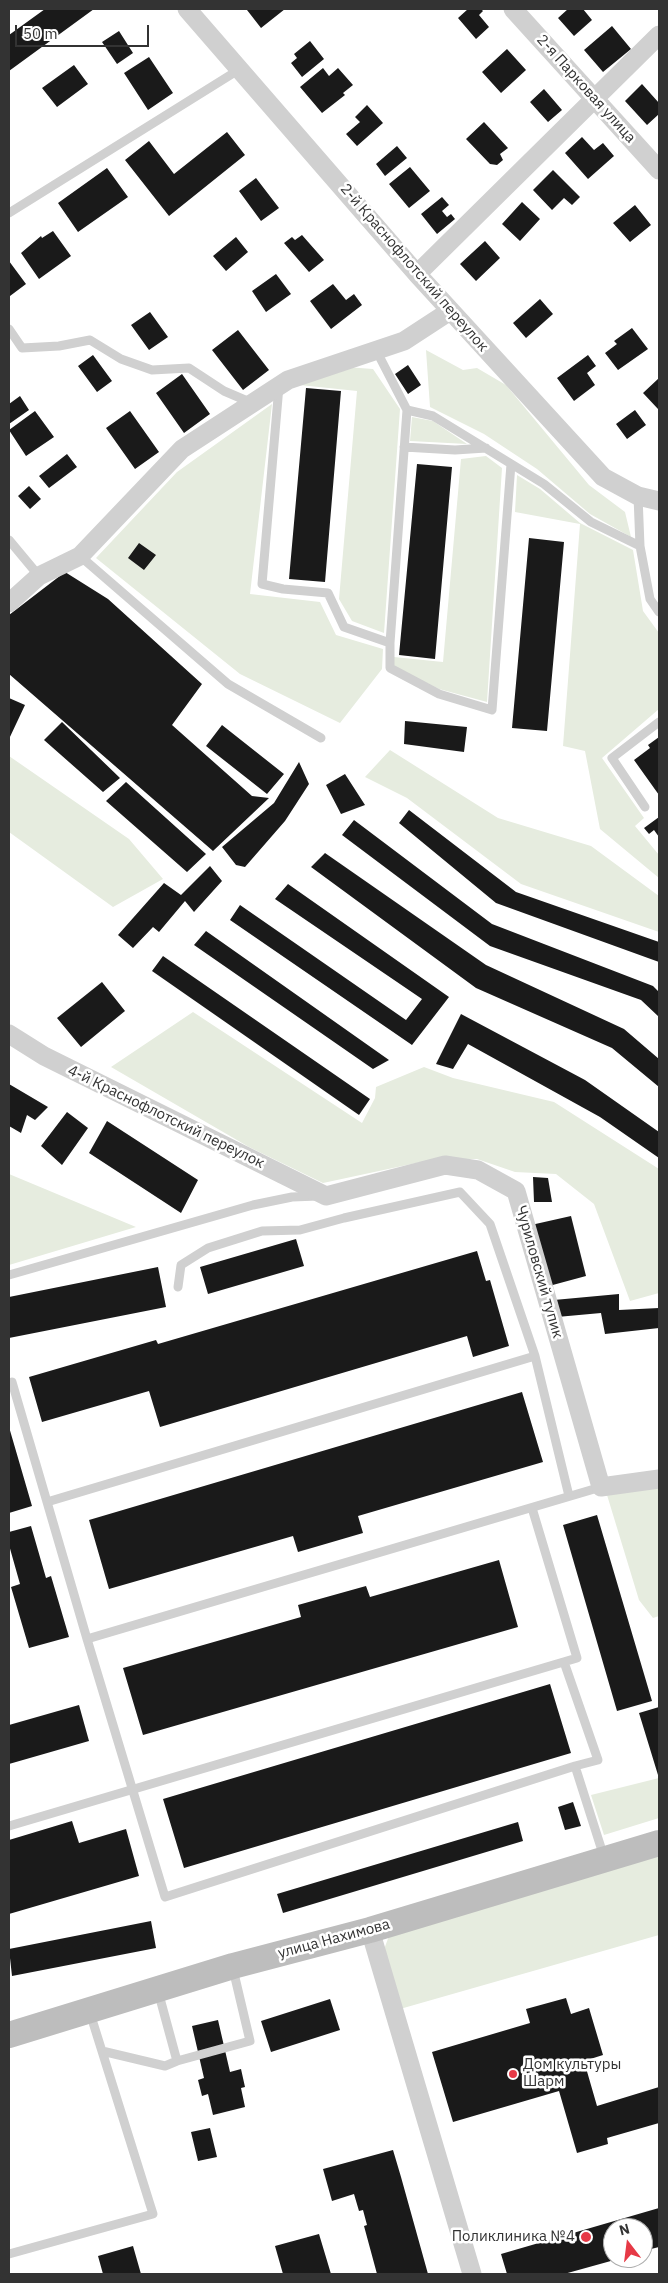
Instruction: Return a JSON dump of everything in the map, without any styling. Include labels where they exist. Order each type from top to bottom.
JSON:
[{"type":"street","name":"2-я Парковая улица","points":[[513,9],[659,170]]},
{"type":"street","name":"2-й Краснофлотский переулок","points":[[193,11],[240,69],[417,274],[603,477],[638,496],[659,501]]},
{"type":"street","points":[[417,274],[594,97],[659,35]]},
{"type":"street","points":[[9,603],[39,576],[80,556],[182,449],[288,380],[404,341],[450,311]]},
{"type":"street","name":"4-й Краснофлотский переулок","points":[[9,1034],[44,1056],[326,1196]]},
{"type":"street","name":"Чуриловский тупик","points":[[326,1196],[445,1165],[478,1170],[516,1191],[601,1487]]},
{"type":"street","points":[[601,1487],[659,1479]]},
{"type":"street","name":"улица Нахимова","points":[[9,2035],[157,1988],[370,1930],[659,1843]]},
{"type":"street","points":[[370,1930],[472,2274]]},
{"type":"lane","points":[[9,213],[54,187],[240,69]]},
{"type":"lane","points":[[9,329],[22,348],[59,346],[90,340],[122,359],[152,370],[189,368],[224,391],[252,403]]},
{"type":"lane","points":[[376,350],[407,410],[390,642],[390,668],[439,694],[492,710],[511,464]]},
{"type":"lane","points":[[280,386],[262,584],[283,589],[328,593],[344,627],[390,642]]},
{"type":"lane","points":[[407,410],[433,416],[544,484],[591,522],[640,546]]},
{"type":"lane","points":[[404,447],[455,450],[486,448]]},
{"type":"lane","points":[[638,496],[640,546],[650,599],[659,612]]},
{"type":"lane","points":[[9,540],[39,576]]},
{"type":"lane","points":[[80,556],[228,684],[321,738]]},
{"type":"lane","points":[[645,807],[612,758],[659,722]]},
{"type":"lane","points":[[178,1287],[181,1266],[208,1248],[262,1231],[300,1230],[344,1218],[460,1192],[490,1224],[535,1356],[569,1496]]},
{"type":"lane","points":[[9,1275],[253,1205],[292,1197],[326,1196]]},
{"type":"lane","points":[[47,1502],[535,1356]]},
{"type":"lane","points":[[12,1382],[165,1897],[598,1760],[564,1662]]},
{"type":"lane","points":[[87,1639],[601,1487]]},
{"type":"lane","points":[[9,1826],[577,1658],[532,1508]]},
{"type":"lane","points":[[576,1766],[604,1859]]},
{"type":"lane","points":[[102,2051],[165,2066],[250,2040],[233,1966]]},
{"type":"lane","points":[[157,1988],[177,2061]]},
{"type":"lane","points":[[9,2254],[153,2214],[89,2010]]},
{"type":"shaded area","points":[[426,350],[463,370],[477,368],[506,385],[589,485],[625,512],[631,537],[590,514],[537,469],[484,434],[430,407]]},
{"type":"shaded area","points":[[346,367],[373,369],[400,409],[384,633],[352,621],[339,599],[357,391],[290,384]]},
{"type":"shaded area","points":[[272,404],[250,594],[320,602],[336,635],[383,649],[382,669],[340,723],[240,674],[96,558],[177,472]]},
{"type":"shaded area","points":[[412,417],[433,421],[467,444],[410,441]]},
{"type":"shaded area","points":[[486,456],[502,468],[487,702],[439,689],[394,667],[394,657],[443,662],[461,459]]},
{"type":"shaded area","points":[[517,475],[540,489],[580,523],[633,550],[643,611],[659,633],[659,709],[602,758],[644,818],[635,826],[659,855],[659,878],[600,829],[585,751],[563,746],[580,524],[515,512]]},
{"type":"shaded area","points":[[390,750],[498,818],[591,846],[659,896],[659,932],[521,884],[407,798],[365,777]]},
{"type":"shaded area","points":[[9,756],[129,839],[163,879],[113,907],[9,832]]},
{"type":"shaded area","points":[[193,1012],[362,1123],[375,1098],[376,1087],[424,1067],[453,1078],[554,1102],[659,1169],[659,1293],[630,1301],[594,1204],[556,1174],[515,1172],[477,1159],[435,1159],[323,1183],[249,1147],[111,1067]]},
{"type":"shaded area","points":[[9,1174],[136,1227],[9,1265]]},
{"type":"shaded area","points":[[659,1487],[659,1616],[653,1618],[639,1600],[607,1495]]},
{"type":"shaded area","points":[[659,1778],[659,1818],[604,1835],[591,1795]]},
{"type":"shaded area","points":[[659,1854],[659,1935],[400,2009],[383,1952],[389,1936]]},
{"type":"building","points":[[45,9],[94,9],[9,71],[9,35]]},
{"type":"building","points":[[285,9],[261,28],[247,10]]},
{"type":"building","points":[[468,9],[481,9],[483,11],[479,15],[489,27],[476,39],[458,18]]},
{"type":"building","points":[[568,9],[583,9],[592,20],[574,36],[558,18]]},
{"type":"building","points":[[612,26],[631,49],[603,72],[584,50]]},
{"type":"building","points":[[119,31],[133,53],[117,64],[102,42]]},
{"type":"building","points":[[310,41],[324,59],[302,77],[291,63],[297,58],[294,54]]},
{"type":"building","points":[[507,49],[526,70],[501,93],[482,72]]},
{"type":"building","points":[[149,57],[173,93],[148,110],[124,73]]},
{"type":"building","points":[[74,65],[88,84],[57,107],[42,88]]},
{"type":"building","points":[[323,68],[329,76],[338,68],[353,85],[343,93],[345,95],[322,113],[300,87]]},
{"type":"building","points":[[642,84],[659,103],[659,114],[647,125],[625,101]]},
{"type":"building","points":[[544,89],[562,110],[548,122],[530,102]]},
{"type":"building","points":[[367,105],[383,123],[357,146],[346,134],[360,122],[355,117]]},
{"type":"building","points":[[484,122],[508,148],[500,154],[503,160],[497,165],[490,164],[466,139]]},
{"type":"building","points":[[227,132],[245,155],[169,216],[125,160],[149,141],[174,174]]},
{"type":"building","points":[[582,137],[594,150],[603,143],[614,156],[588,179],[565,153]]},
{"type":"building","points":[[397,146],[407,158],[385,176],[376,164]]},
{"type":"building","points":[[410,167],[430,191],[409,208],[389,184]]},
{"type":"building","points":[[107,168],[128,197],[78,232],[58,203]]},
{"type":"building","points":[[553,170],[580,197],[572,205],[564,198],[552,210],[533,190]]},
{"type":"building","points":[[256,178],[279,208],[261,221],[239,191]]},
{"type":"building","points":[[442,197],[449,205],[442,211],[447,217],[451,214],[455,219],[437,234],[421,214]]},
{"type":"building","points":[[522,202],[540,219],[520,241],[502,224]]},
{"type":"building","points":[[635,205],[651,225],[630,242],[613,223]]},
{"type":"building","points":[[53,231],[71,256],[39,279],[21,253],[41,236],[42,238]]},
{"type":"building","points":[[302,235],[324,260],[309,272],[284,243],[292,237],[295,240]]},
{"type":"building","points":[[236,237],[248,252],[226,271],[213,256]]},
{"type":"building","points":[[485,241],[500,258],[476,281],[460,264]]},
{"type":"building","points":[[9,261],[26,284],[10,296],[9,294]]},
{"type":"building","points":[[276,274],[291,294],[266,312],[252,291]]},
{"type":"building","points":[[333,284],[346,300],[354,294],[362,305],[331,329],[310,301]]},
{"type":"building","points":[[540,299],[553,314],[526,338],[513,323]]},
{"type":"building","points":[[150,312],[168,337],[149,350],[131,325]]},
{"type":"building","points":[[632,328],[648,349],[618,370],[605,353],[617,344],[614,341]]},
{"type":"building","points":[[238,330],[269,370],[243,390],[212,350]]},
{"type":"building","points":[[93,355],[112,381],[97,392],[78,366]]},
{"type":"building","points":[[588,355],[596,366],[587,373],[595,385],[574,401],[557,378]]},
{"type":"building","points":[[408,365],[421,385],[408,394],[395,374]]},
{"type":"building","points":[[182,374],[210,414],[184,433],[156,393]]},
{"type":"building","points":[[659,378],[659,407],[658,409],[643,393]]},
{"type":"building","points":[[306,388],[341,391],[325,582],[289,579]]},
{"type":"building","points":[[20,396],[29,410],[9,424],[9,404]]},
{"type":"building","points":[[635,410],[646,425],[627,439],[616,424]]},
{"type":"building","points":[[35,411],[54,437],[26,456],[9,430]]},
{"type":"building","points":[[130,411],[159,452],[135,469],[106,428]]},
{"type":"building","points":[[67,454],[77,467],[49,488],[39,476]]},
{"type":"building","points":[[417,464],[452,467],[435,659],[399,655]]},
{"type":"building","points":[[29,486],[41,499],[30,509],[18,496]]},
{"type":"building","points":[[529,538],[564,542],[547,731],[512,728]]},
{"type":"building","points":[[139,543],[156,555],[144,570],[128,558]]},
{"type":"building","points":[[65,572],[108,599],[202,684],[172,725],[252,796],[269,798],[213,851],[9,674],[9,615]]},
{"type":"building","points":[[9,698],[25,705],[9,739]]},
{"type":"building","points":[[405,721],[467,727],[464,752],[404,744]]},
{"type":"building","points":[[62,722],[120,778],[103,792],[44,740]]},
{"type":"building","points":[[222,725],[284,774],[267,794],[206,746]]},
{"type":"building","points":[[659,737],[659,795],[634,760],[650,748],[648,745]]},
{"type":"building","points":[[299,762],[309,784],[285,821],[245,867],[236,865],[222,847],[274,803]]},
{"type":"building","points":[[345,774],[365,805],[341,814],[326,785]]},
{"type":"building","points":[[126,782],[206,854],[187,872],[106,801]]},
{"type":"building","points":[[409,810],[516,892],[659,942],[659,962],[496,903],[399,823]]},
{"type":"building","points":[[659,817],[659,837],[654,830],[649,834],[644,828]]},
{"type":"building","points":[[354,820],[492,924],[653,986],[659,992],[659,1017],[641,1000],[490,946],[342,835]]},
{"type":"building","points":[[325,853],[486,965],[624,1029],[659,1059],[659,1087],[612,1048],[476,988],[311,867]]},
{"type":"building","points":[[210,866],[222,881],[194,912],[185,901],[159,932],[153,927],[133,948],[118,935],[164,883],[181,895]]},
{"type":"building","points":[[288,884],[449,997],[412,1045],[230,920],[240,905],[406,1020],[422,999],[275,899]]},
{"type":"building","points":[[206,931],[389,1060],[373,1069],[194,945]]},
{"type":"building","points":[[163,956],[370,1099],[359,1115],[152,971]]},
{"type":"building","points":[[102,982],[125,1011],[81,1047],[57,1018]]},
{"type":"building","points":[[461,1014],[585,1080],[659,1132],[659,1158],[600,1117],[468,1044],[453,1069],[436,1064]]},
{"type":"building","points":[[9,1084],[48,1107],[35,1120],[27,1115],[21,1133],[9,1126]]},
{"type":"building","points":[[67,1112],[88,1128],[62,1165],[41,1146]]},
{"type":"building","points":[[107,1121],[198,1180],[181,1213],[89,1153]]},
{"type":"building","points":[[533,1177],[548,1178],[552,1202],[534,1202]]},
{"type":"building","points":[[571,1216],[586,1276],[549,1286],[531,1225]]},
{"type":"building","points":[[296,1239],[304,1266],[208,1294],[200,1267]]},
{"type":"building","points":[[477,1251],[486,1281],[490,1280],[509,1346],[473,1357],[467,1336],[160,1427],[149,1391],[42,1422],[29,1377],[156,1340],[158,1344]]},
{"type":"building","points":[[158,1267],[166,1307],[9,1338],[9,1297]]},
{"type":"building","points":[[619,1294],[619,1310],[659,1308],[659,1328],[605,1334],[601,1313],[557,1317],[554,1300]]},
{"type":"building","points":[[522,1392],[543,1462],[358,1516],[363,1533],[298,1552],[293,1536],[109,1589],[89,1520]]},
{"type":"building","points":[[9,1427],[32,1506],[9,1513]]},
{"type":"building","points":[[597,1515],[652,1701],[617,1711],[563,1525]]},
{"type":"building","points":[[31,1526],[46,1578],[51,1576],[69,1637],[29,1648],[11,1587],[20,1584],[9,1545],[9,1532]]},
{"type":"building","points":[[499,1560],[518,1627],[143,1735],[123,1668],[301,1617],[298,1605],[366,1586],[370,1597]]},
{"type":"building","points":[[550,1684],[571,1753],[184,1868],[163,1799]]},
{"type":"building","points":[[79,1705],[89,1741],[9,1764],[9,1725]]},
{"type":"building","points":[[659,1707],[659,1775],[658,1775],[639,1713]]},
{"type":"building","points":[[573,1802],[581,1826],[565,1830],[558,1807]]},
{"type":"building","points":[[72,1821],[79,1843],[126,1829],[139,1876],[9,1914],[9,1840]]},
{"type":"building","points":[[518,1822],[523,1841],[283,1913],[277,1894]]},
{"type":"building","points":[[151,1921],[156,1948],[12,1976],[9,1949]]},
{"type":"building","name":"Дом культуры Шарм","points":[[566,1998],[571,2014],[589,2008],[603,2055],[584,2061],[597,2106],[659,2087],[659,2123],[607,2138],[608,2144],[577,2153],[559,2091],[453,2122],[432,2052],[530,2023],[526,2009]]},
{"type":"building","points":[[330,1999],[340,2030],[271,2052],[261,2021]]},
{"type":"building","points":[[218,2020],[230,2072],[241,2069],[245,2087],[241,2088],[245,2107],[213,2115],[208,2094],[202,2096],[198,2080],[204,2078],[192,2026]]},
{"type":"building","points":[[210,2128],[217,2157],[198,2161],[191,2132]]},
{"type":"building","points":[[393,2150],[428,2274],[377,2274],[364,2226],[367,2225],[363,2210],[359,2211],[354,2194],[332,2201],[323,2169]]},
{"type":"building","name":"Поликлиника №4","points":[[659,2208],[659,2247],[653,2248],[653,2218],[625,2218]]},
{"type":"building","name":"Поликлиника №4","points":[[603,2224],[603,2263],[564,2274],[507,2274],[501,2254]]},
{"type":"building","points":[[319,2234],[331,2274],[283,2274],[275,2246]]},
{"type":"building","points":[[133,2246],[141,2274],[103,2274],[98,2256]]},
{"type":"place","name":"Дом культуры Шарм","points":[[513,2074]]},
{"type":"place","name":"Поликлиника №4","points":[[586,2237]]}]
